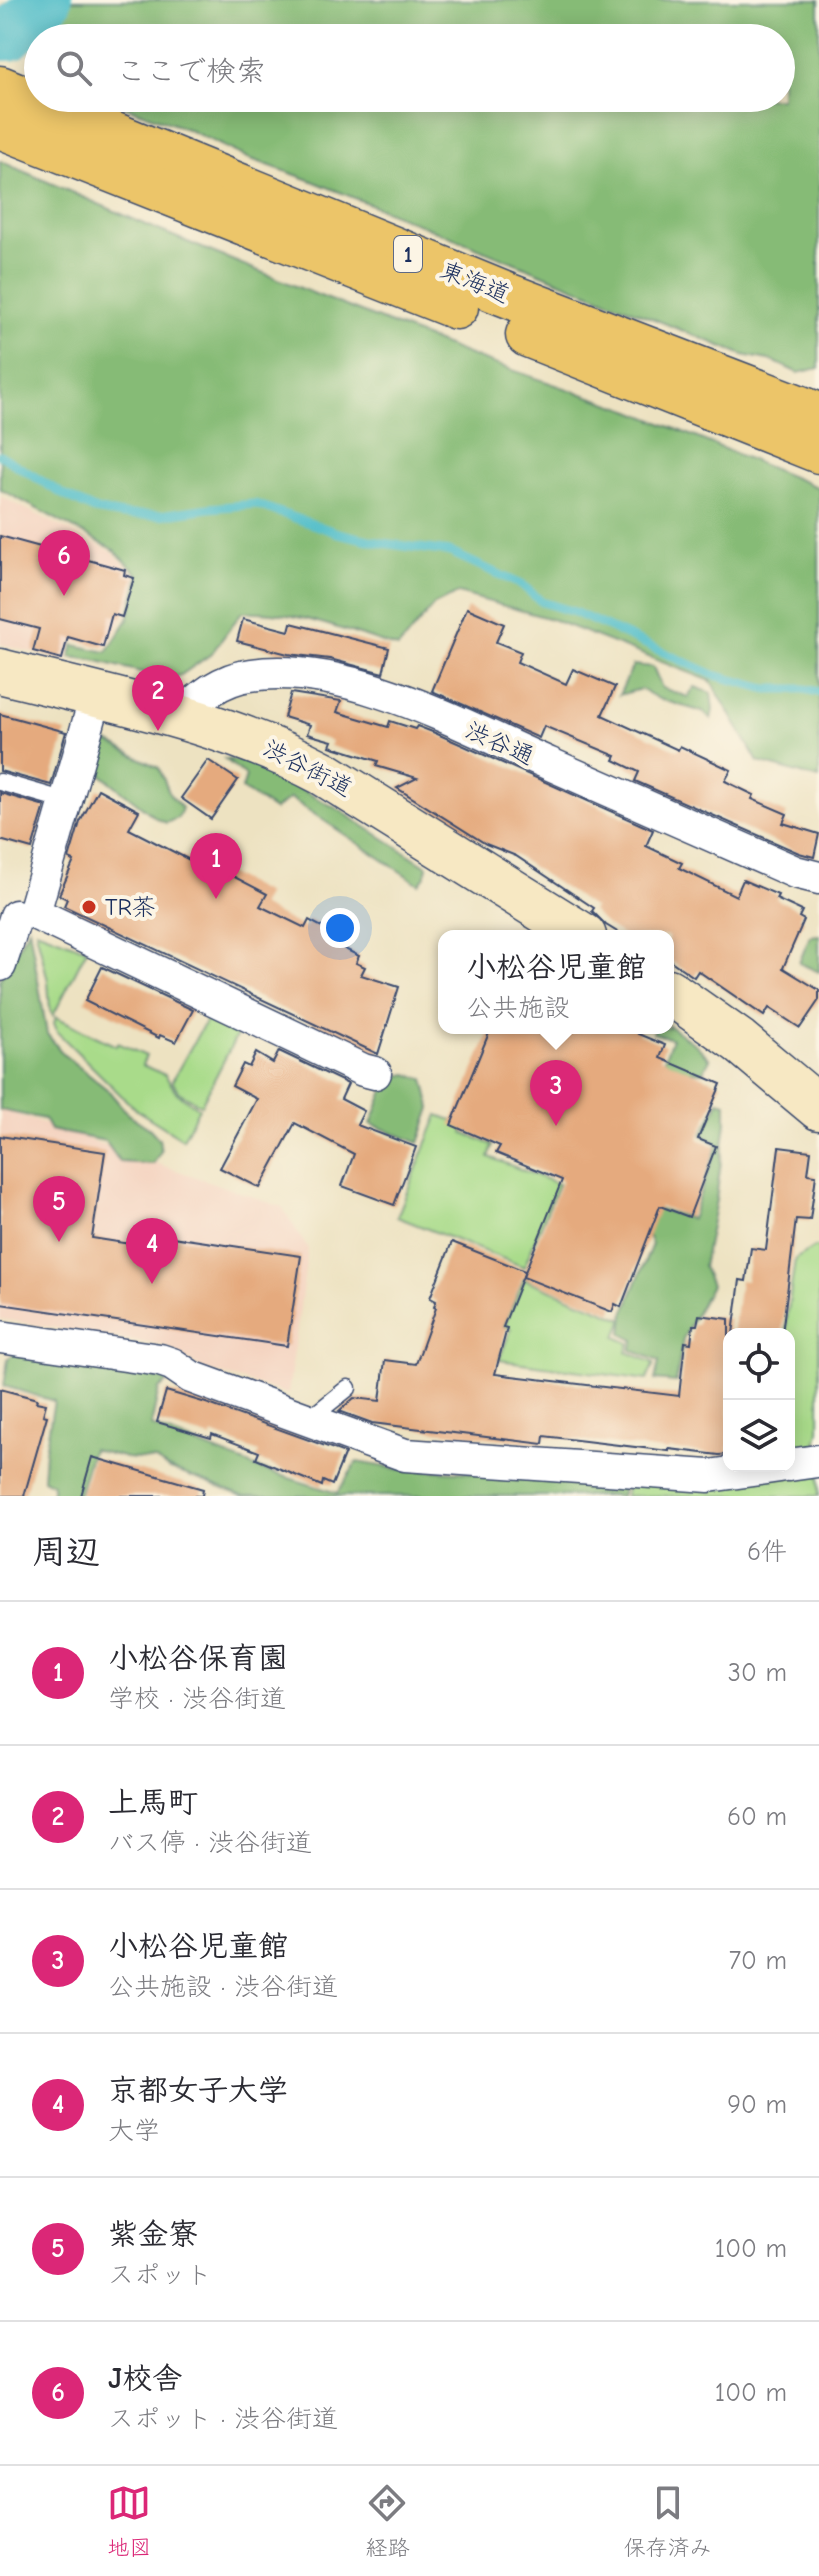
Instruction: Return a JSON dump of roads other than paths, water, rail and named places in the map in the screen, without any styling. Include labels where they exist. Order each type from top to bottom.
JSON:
[{"type":"highway","name":"東海道","points":[[0,88],[24,98]]},
{"type":"highway","name":"東海道","points":[[59,112],[502,293],[819,415]]},
{"type":"highway","name":"東海道","points":[[0,126],[819,451]]},
{"type":"main road","name":"渋谷街道","points":[[0,671],[179,717],[255,741],[323,773],[574,930]]},
{"type":"main road","points":[[674,995],[739,1041],[819,1108]]},
{"type":"street","name":"渋谷通","points":[[179,717],[212,688],[248,675],[301,675],[355,684],[428,711],[795,872],[819,878]]},
{"type":"street","points":[[0,965],[17,913],[66,801],[96,696]]},
{"type":"street","points":[[17,913],[375,1073]]},
{"type":"street","points":[[0,1337],[160,1360],[191,1377],[405,1455],[709,1476],[737,1472]]},
{"type":"lane","points":[[0,782],[66,801]]},
{"type":"lane","points":[[308,1420],[348,1388]]},
{"type":"waterway","points":[[0,35],[9,35],[46,0]]},
{"type":"waterway","points":[[0,455],[94,510],[123,515],[160,515],[255,504],[338,533],[382,543],[450,552],[522,585],[542,602],[574,612],[714,675],[767,689],[819,692]]},
{"type":"place","name":"J校舎","points":[[64,596]]},
{"type":"place","name":"上馬町","points":[[158,731]]},
{"type":"place","name":"小松谷保育園","points":[[216,899]]},
{"type":"place","name":"TR茶","points":[[89,907]]},
{"type":"place","name":"小松谷児童館","points":[[556,1126]]},
{"type":"place","name":"紫金寮","points":[[59,1242]]},
{"type":"place","name":"京都女子大学","points":[[152,1284]]}]
